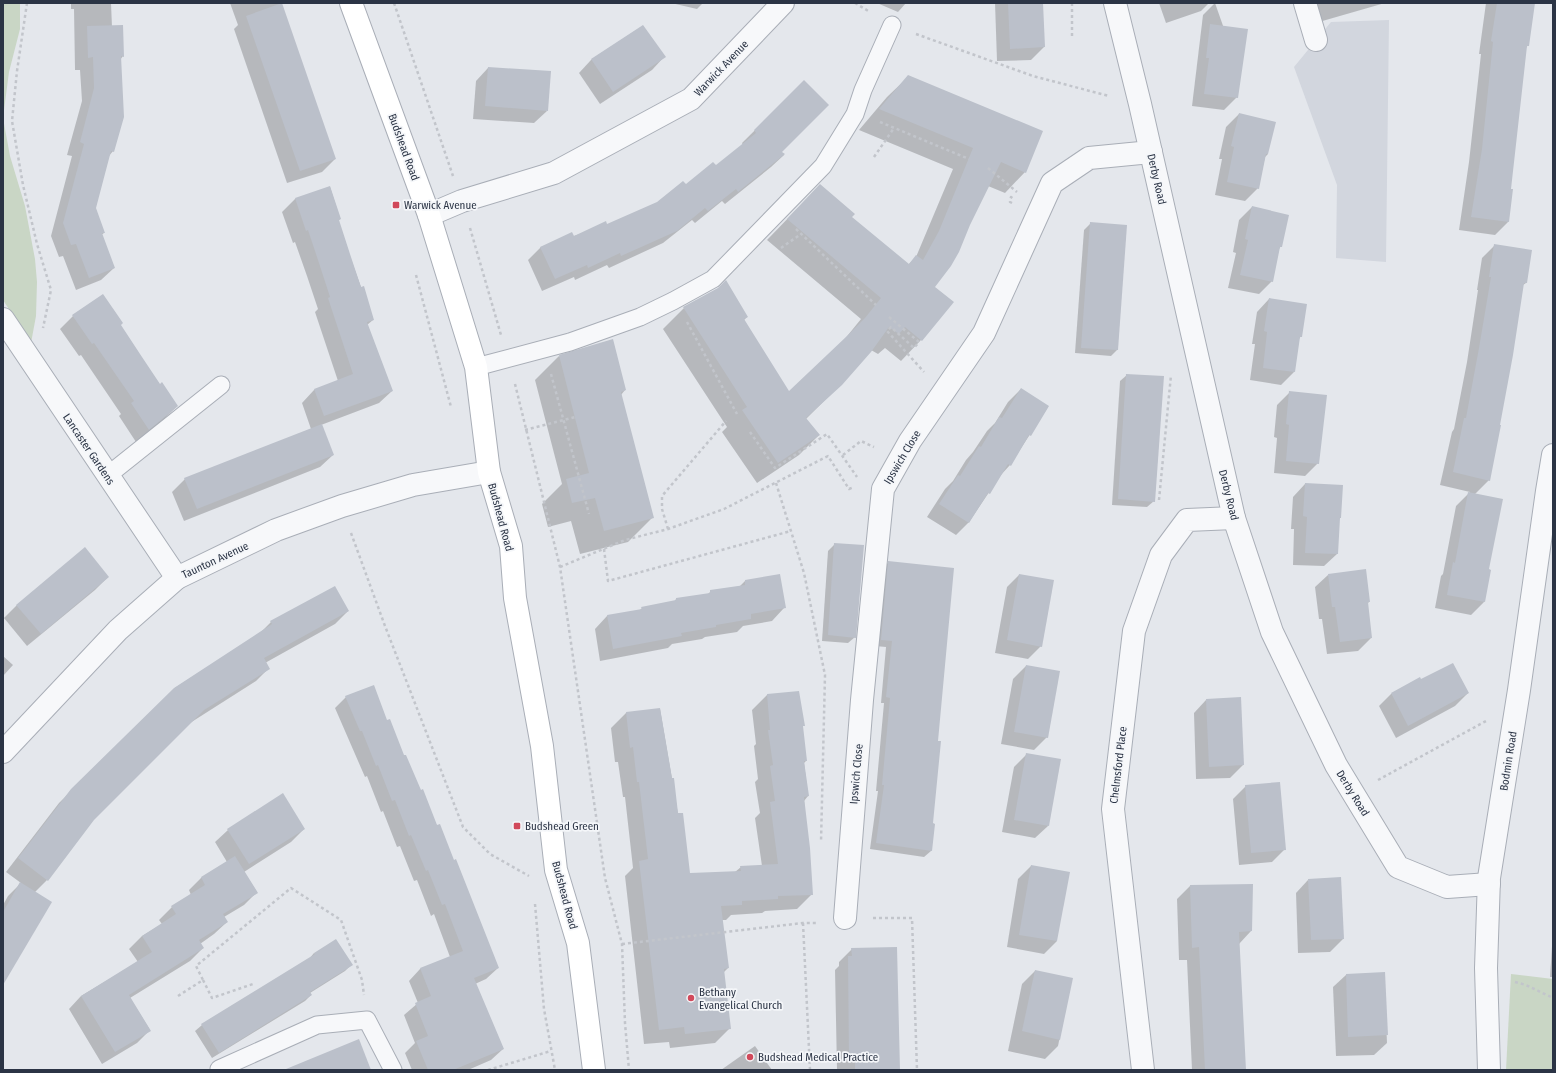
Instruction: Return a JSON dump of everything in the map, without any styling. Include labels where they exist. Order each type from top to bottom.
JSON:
[{"type":"street","name":"Budshead Road","points":[[351,3],[429,215],[476,367],[489,472],[511,546],[516,598],[542,746],[556,870],[578,942],[594,1070]]},
{"type":"street","name":"Warwick Avenue","points":[[429,215],[462,201],[554,173],[691,99],[783,3]]},
{"type":"street","name":"Derby Road","points":[[1115,3],[1140,104],[1234,518],[1272,632],[1336,765],[1398,867],[1447,887],[1489,884]]},
{"type":"street","points":[[1305,3],[1316,40]]},
{"type":"street","name":"Ipswich Close","points":[[845,918],[862,700],[883,489],[910,440],[984,333],[1052,182],[1089,158],[1150,152]]},
{"type":"street","name":"Lancaster Gardens","points":[[3,319],[176,578]]},
{"type":"street","name":"Bodmin Road","points":[[1489,1070],[1487,976],[1489,884],[1517,705],[1546,491],[1553,455]]},
{"type":"street","name":"Taunton Avenue","points":[[3,752],[118,630],[176,578],[276,530],[342,506],[413,485],[489,472]]},
{"type":"street","name":"Chelmsford Place","points":[[1143,1070],[1113,809],[1134,631],[1161,555],[1187,520],[1234,518]]},
{"type":"lane","points":[[476,367],[570,342],[640,317],[674,301],[713,279],[823,166],[855,114],[863,90],[892,26]]},
{"type":"lane","points":[[107,476],[221,385]]},
{"type":"lane","points":[[219,1069],[317,1025],[367,1020],[393,1070]]},
{"type":"path","points":[[27,3],[12,121],[23,184],[37,244],[51,290],[43,330]]},
{"type":"path","points":[[394,3],[462,201],[508,358],[560,567],[605,878],[622,944],[629,1070]]},
{"type":"path","points":[[1072,3],[1072,38]]},
{"type":"path","points":[[892,26],[1033,76],[1140,104]]},
{"type":"path","points":[[855,114],[869,118],[969,158]]},
{"type":"path","points":[[874,157],[894,128]]},
{"type":"path","points":[[988,168],[1018,193]]},
{"type":"path","points":[[1011,198],[1017,201]]},
{"type":"path","points":[[778,213],[876,305]]},
{"type":"path","points":[[779,250],[801,234]]},
{"type":"path","points":[[414,269],[451,408]]},
{"type":"path","points":[[674,301],[681,310],[737,414]]},
{"type":"path","points":[[889,317],[919,342],[914,348],[891,326],[886,331],[943,393]]},
{"type":"path","points":[[549,367],[589,514]]},
{"type":"path","points":[[1159,500],[1171,375]]},
{"type":"path","points":[[525,430],[575,417]]},
{"type":"path","points":[[668,528],[662,509],[662,496],[726,421]]},
{"type":"path","points":[[750,432],[775,468],[827,434],[843,455],[858,479]]},
{"type":"path","points":[[843,455],[861,441],[899,460]]},
{"type":"path","points":[[560,567],[625,540],[668,528],[724,508],[828,456],[850,489],[856,487]]},
{"type":"path","points":[[776,483],[804,573],[825,675],[821,843]]},
{"type":"path","points":[[342,506],[385,626],[463,827],[490,854],[533,878],[556,870]]},
{"type":"path","points":[[604,549],[608,581],[791,532]]},
{"type":"path","points":[[1353,793],[1517,705]]},
{"type":"path","points":[[253,984],[212,998],[196,966],[291,888],[341,920],[362,980],[367,1020]]},
{"type":"path","points":[[535,901],[544,1009],[554,1070]]},
{"type":"path","points":[[845,918],[912,918],[917,1070]]},
{"type":"path","points":[[622,944],[803,922],[818,923]]},
{"type":"path","points":[[803,922],[810,1070]]},
{"type":"path","points":[[1487,976],[1526,985],[1553,998]]},
{"type":"path","points":[[178,996],[203,980]]},
{"type":"path","points":[[488,1070],[551,1051]]},
{"type":"shaded area","points":[[1389,20],[1386,262],[1336,258],[1337,185],[1294,67],[1331,22]]},
{"type":"green space","points":[[3,3],[20,3],[20,29],[9,72],[3,118]]},
{"type":"green space","points":[[3,118],[10,156],[25,206],[35,259],[37,282],[36,316],[31,343],[3,300]]},
{"type":"green space","points":[[1511,974],[1553,979],[1553,1070],[1506,1070]]},
{"type":"building","points":[[282,3],[336,159],[300,171],[246,16]]},
{"type":"building","points":[[1008,3],[1043,3],[1045,47],[1010,49]]},
{"type":"building","points":[[1497,3],[1535,3],[1529,46],[1527,46],[1511,189],[1513,189],[1509,222],[1471,217],[1482,149],[1493,42],[1491,41]]},
{"type":"building","points":[[1210,24],[1248,29],[1238,98],[1204,94],[1209,58],[1206,58]]},
{"type":"building","points":[[123,25],[124,57],[121,56],[124,117],[114,152],[111,151],[96,208],[105,233],[102,233],[115,268],[89,278],[76,244],[71,245],[63,223],[84,144],[80,142],[94,88],[93,57],[88,58],[87,26]]},
{"type":"building","points":[[643,25],[666,57],[613,92],[591,59]]},
{"type":"building","points":[[488,67],[551,71],[548,111],[485,106]]},
{"type":"building","points":[[908,75],[1043,131],[1026,173],[1001,162],[970,225],[959,252],[951,266],[935,287],[954,302],[922,341],[905,327],[899,334],[889,327],[871,352],[842,385],[806,418],[820,435],[778,463],[742,410],[747,407],[683,307],[718,288],[726,280],[748,317],[744,319],[789,391],[865,318],[881,298],[787,219],[820,184],[855,214],[852,217],[909,264],[916,255],[923,260],[939,231],[973,148],[879,109]]},
{"type":"building","points":[[804,80],[829,105],[782,152],[785,154],[738,192],[736,189],[708,211],[705,208],[677,231],[621,256],[620,253],[588,268],[587,265],[555,279],[540,247],[572,232],[574,236],[606,221],[607,224],[657,202],[683,181],[686,184],[713,162],[716,165],[756,133],[754,130]]},
{"type":"building","points":[[1239,113],[1276,122],[1268,154],[1266,154],[1259,189],[1227,182],[1234,147],[1231,146]]},
{"type":"building","points":[[330,186],[341,219],[339,220],[350,254],[361,287],[364,286],[374,320],[367,322],[393,391],[324,416],[314,389],[353,374],[328,298],[330,297],[319,263],[295,198]]},
{"type":"building","points":[[1252,206],[1289,215],[1282,247],[1280,247],[1273,282],[1240,275],[1248,240],[1245,239]]},
{"type":"building","points":[[1090,222],[1127,225],[1118,350],[1081,348]]},
{"type":"building","points":[[1494,244],[1532,250],[1527,283],[1524,283],[1501,425],[1490,481],[1453,472],[1464,418],[1466,418],[1479,348],[1491,277],[1489,277]]},
{"type":"building","points":[[103,294],[123,323],[121,325],[160,384],[162,382],[178,406],[149,430],[131,403],[134,401],[94,343],[92,344],[72,315]]},
{"type":"building","points":[[1269,298],[1307,304],[1295,372],[1263,368],[1267,332],[1264,331]]},
{"type":"building","points":[[613,339],[626,390],[621,392],[654,518],[604,531],[595,498],[572,503],[566,479],[589,473],[559,355]]},
{"type":"building","points":[[1126,374],[1164,376],[1155,502],[1118,499]]},
{"type":"building","points":[[1021,388],[1049,406],[1031,436],[1029,435],[1011,466],[1008,464],[990,494],[988,493],[969,523],[939,504],[958,475],[960,476],[979,446],[981,447],[999,417],[1002,418]]},
{"type":"building","points":[[1289,391],[1327,395],[1319,464],[1286,461],[1289,425],[1286,424]]},
{"type":"building","points":[[322,424],[334,455],[197,509],[184,478]]},
{"type":"building","points":[[1305,483],[1343,485],[1338,554],[1305,553],[1307,517],[1303,516]]},
{"type":"building","points":[[1468,492],[1503,499],[1489,569],[1491,570],[1485,602],[1447,595],[1453,562],[1455,563]]},
{"type":"building","points":[[834,543],[864,545],[856,638],[828,635]]},
{"type":"building","points":[[85,547],[109,577],[41,634],[16,605]]},
{"type":"building","points":[[888,561],[954,568],[938,741],[941,741],[933,823],[935,824],[932,851],[876,843],[884,785],[882,785],[890,698],[886,697],[892,641],[881,640]]},
{"type":"building","points":[[1366,569],[1372,638],[1340,642],[1335,607],[1332,607],[1328,574]]},
{"type":"building","points":[[780,574],[786,608],[751,614],[751,619],[681,633],[682,636],[613,649],[607,615],[642,609],[641,607],[676,600],[676,598],[710,593],[710,590],[745,585],[745,580]]},
{"type":"building","points":[[1019,574],[1054,580],[1042,647],[1007,640]]},
{"type":"building","points":[[335,586],[349,611],[264,658],[270,669],[204,710],[94,820],[48,881],[18,858],[71,789],[174,688],[272,624],[270,621]]},
{"type":"building","points":[[1453,663],[1469,693],[1408,726],[1391,693],[1420,677],[1421,679]]},
{"type":"building","points":[[1026,665],[1060,671],[1048,738],[1014,732]]},
{"type":"building","points":[[374,685],[387,720],[390,719],[404,755],[406,755],[421,790],[423,789],[437,825],[440,824],[454,860],[456,859],[499,968],[474,978],[504,1049],[453,1070],[428,1070],[416,1041],[428,1036],[415,1003],[431,996],[420,968],[463,951],[445,904],[442,905],[428,870],[426,871],[411,835],[409,836],[395,800],[392,801],[378,765],[376,766],[362,731],[360,731],[345,696]]},
{"type":"building","points":[[799,691],[805,726],[803,726],[807,761],[804,761],[809,796],[804,797],[810,848],[813,895],[778,896],[778,899],[742,901],[742,905],[721,906],[729,968],[724,969],[731,1029],[685,1034],[684,1027],[659,1030],[639,861],[648,859],[639,782],[637,782],[633,747],[630,748],[626,712],[660,708],[672,778],[674,778],[678,813],[683,813],[690,873],[741,871],[740,866],[778,864],[770,802],[775,801],[770,766],[773,765],[768,730],[770,730],[767,694]]},
{"type":"building","points":[[1241,697],[1244,765],[1209,767],[1206,699]]},
{"type":"building","points":[[1026,753],[1061,759],[1049,826],[1014,820]]},
{"type":"building","points":[[1280,782],[1286,850],[1251,853],[1245,785]]},
{"type":"building","points":[[283,793],[305,829],[249,864],[227,829]]},
{"type":"building","points":[[235,856],[258,893],[223,914],[228,922],[199,940],[204,948],[129,995],[151,1031],[115,1052],[81,996],[152,952],[142,936],[176,914],[171,906],[205,885],[201,877]]},
{"type":"building","points":[[1031,865],[1070,872],[1057,941],[1019,935]]},
{"type":"building","points":[[1341,877],[1344,939],[1311,940],[1308,879]]},
{"type":"building","points":[[20,882],[52,902],[3,985],[3,912]]},
{"type":"building","points":[[1253,884],[1252,931],[1239,932],[1246,1070],[1205,1070],[1199,947],[1192,948],[1190,885]]},
{"type":"building","points":[[336,939],[353,965],[310,992],[312,995],[219,1053],[201,1024],[315,954],[314,953]]},
{"type":"building","points":[[897,947],[900,1070],[855,1070],[855,1060],[849,1060],[848,956],[852,956],[851,948]]},
{"type":"building","points":[[1035,970],[1073,978],[1060,1040],[1022,1031]]},
{"type":"building","points":[[1385,972],[1388,1035],[1348,1037],[1346,974]]},
{"type":"building","points":[[359,1039],[371,1070],[286,1070],[286,1069]]},
{"type":"place","name":"Warwick Avenue","points":[[396,205]]},
{"type":"place","name":"Budshead Green","points":[[517,826]]},
{"type":"place","name":"Bethany Evangelical Church","points":[[691,998]]},
{"type":"place","name":"Budshead Medical Practice","points":[[750,1057]]}]
